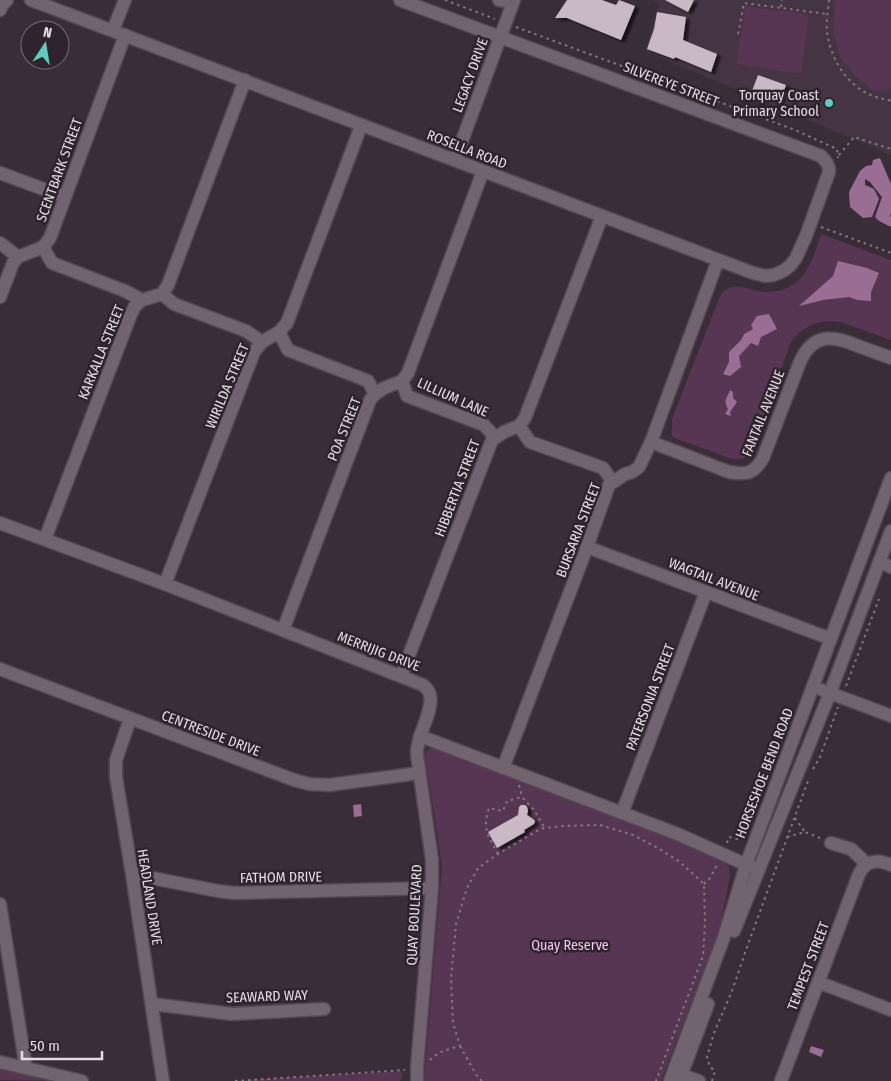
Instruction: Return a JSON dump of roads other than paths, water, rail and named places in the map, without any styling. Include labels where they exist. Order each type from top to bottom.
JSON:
[{"type":"street","name":"ROSELLA ROAD","points":[[31,0],[245,80],[361,126],[765,276],[783,271],[796,258],[804,242],[827,176],[828,165]]},
{"type":"street","points":[[113,30],[124,0]]},
{"type":"street","name":"SILVEREYE STREET","points":[[400,0],[820,156],[828,165]]},
{"type":"street","points":[[499,0],[514,1]]},
{"type":"street","name":"LEGACY DRIVE","points":[[455,160],[514,1]]},
{"type":"street","name":"SCENTBARK STREET","points":[[43,246],[50,238],[125,35]]},
{"type":"street","points":[[245,80],[171,278],[162,294],[174,304],[246,331],[262,342]]},
{"type":"street","points":[[361,126],[286,323],[279,332],[288,350],[368,381],[375,394]]},
{"type":"street","points":[[402,381],[408,373],[483,171]]},
{"type":"street","points":[[0,174],[65,197]]},
{"type":"street","points":[[602,216],[525,418],[519,426],[530,442],[603,468],[613,482]]},
{"type":"street","points":[[0,244],[18,257]]},
{"type":"street","points":[[0,297],[13,263],[18,257],[43,246],[52,263],[125,291],[142,300]]},
{"type":"street","name":"BURSARIA STREET","points":[[503,768],[588,547],[609,485],[639,467],[651,442],[718,260]]},
{"type":"street","name":"KARKALLA STREET","points":[[45,540],[131,314],[135,306],[142,300],[162,294]]},
{"type":"street","name":"WIRILDA STREET","points":[[165,584],[254,352],[262,342],[279,332]]},
{"type":"street","name":"FANTAIL AVENUE","points":[[651,442],[729,472],[740,474],[750,472],[758,467],[763,458],[804,352],[811,344],[822,339],[834,338],[891,358]]},
{"type":"street","name":"POA STREET","points":[[283,630],[370,400],[384,388],[402,381]]},
{"type":"street","name":"LILLIUM LANE","points":[[402,381],[407,396],[484,425],[495,438]]},
{"type":"street","name":"HIBBERTIA STREET","points":[[401,676],[492,440],[519,426]]},
{"type":"street","name":"HORSESHOE BEND ROAD","points":[[676,1077],[724,937],[746,865],[891,478]]},
{"type":"street","name":"MERRIJIG DRIVE","points":[[0,523],[165,584],[423,685],[431,696],[429,711],[420,736]]},
{"type":"street","points":[[699,1081],[676,1077],[758,870],[836,696],[885,565],[891,531]]},
{"type":"street","name":"WAGTAIL AVENUE","points":[[588,547],[831,639]]},
{"type":"street","name":"PATERSONIA STREET","points":[[622,813],[706,592]]},
{"type":"street","name":"CENTRESIDE DRIVE","points":[[0,669],[130,719],[309,784],[329,785],[419,773]]},
{"type":"street","points":[[813,686],[891,716]]},
{"type":"street","name":"HEADLAND DRIVE","points":[[130,719],[118,752],[115,768],[163,1081]]},
{"type":"street","points":[[420,736],[698,843],[758,870]]},
{"type":"street","name":"QUAY BOULEVARD","points":[[417,1081],[421,1067],[432,888],[432,860],[417,750],[420,736]]},
{"type":"street","points":[[831,843],[851,850],[867,864],[874,861],[891,865]]},
{"type":"street","name":"TEMPEST STREET","points":[[781,1081],[859,874],[867,864]]},
{"type":"street","name":"FATHOM DRIVE","points":[[132,874],[234,893],[432,888]]},
{"type":"street","points":[[0,904],[26,1068]]},
{"type":"street","points":[[818,982],[891,1010]]},
{"type":"street","name":"SEAWARD WAY","points":[[152,1004],[232,1014],[324,1009]]},
{"type":"street","points":[[0,1062],[82,1081]]},
{"type":"street","name":"QUAY BOULEVARD","points":[[412,1081],[421,1067]]},
{"type":"place","name":"Torquay Coast Primary School","points":[[829,103]]},
{"type":"park label","name":"Quay Reserve","points":[[570,945]]}]
